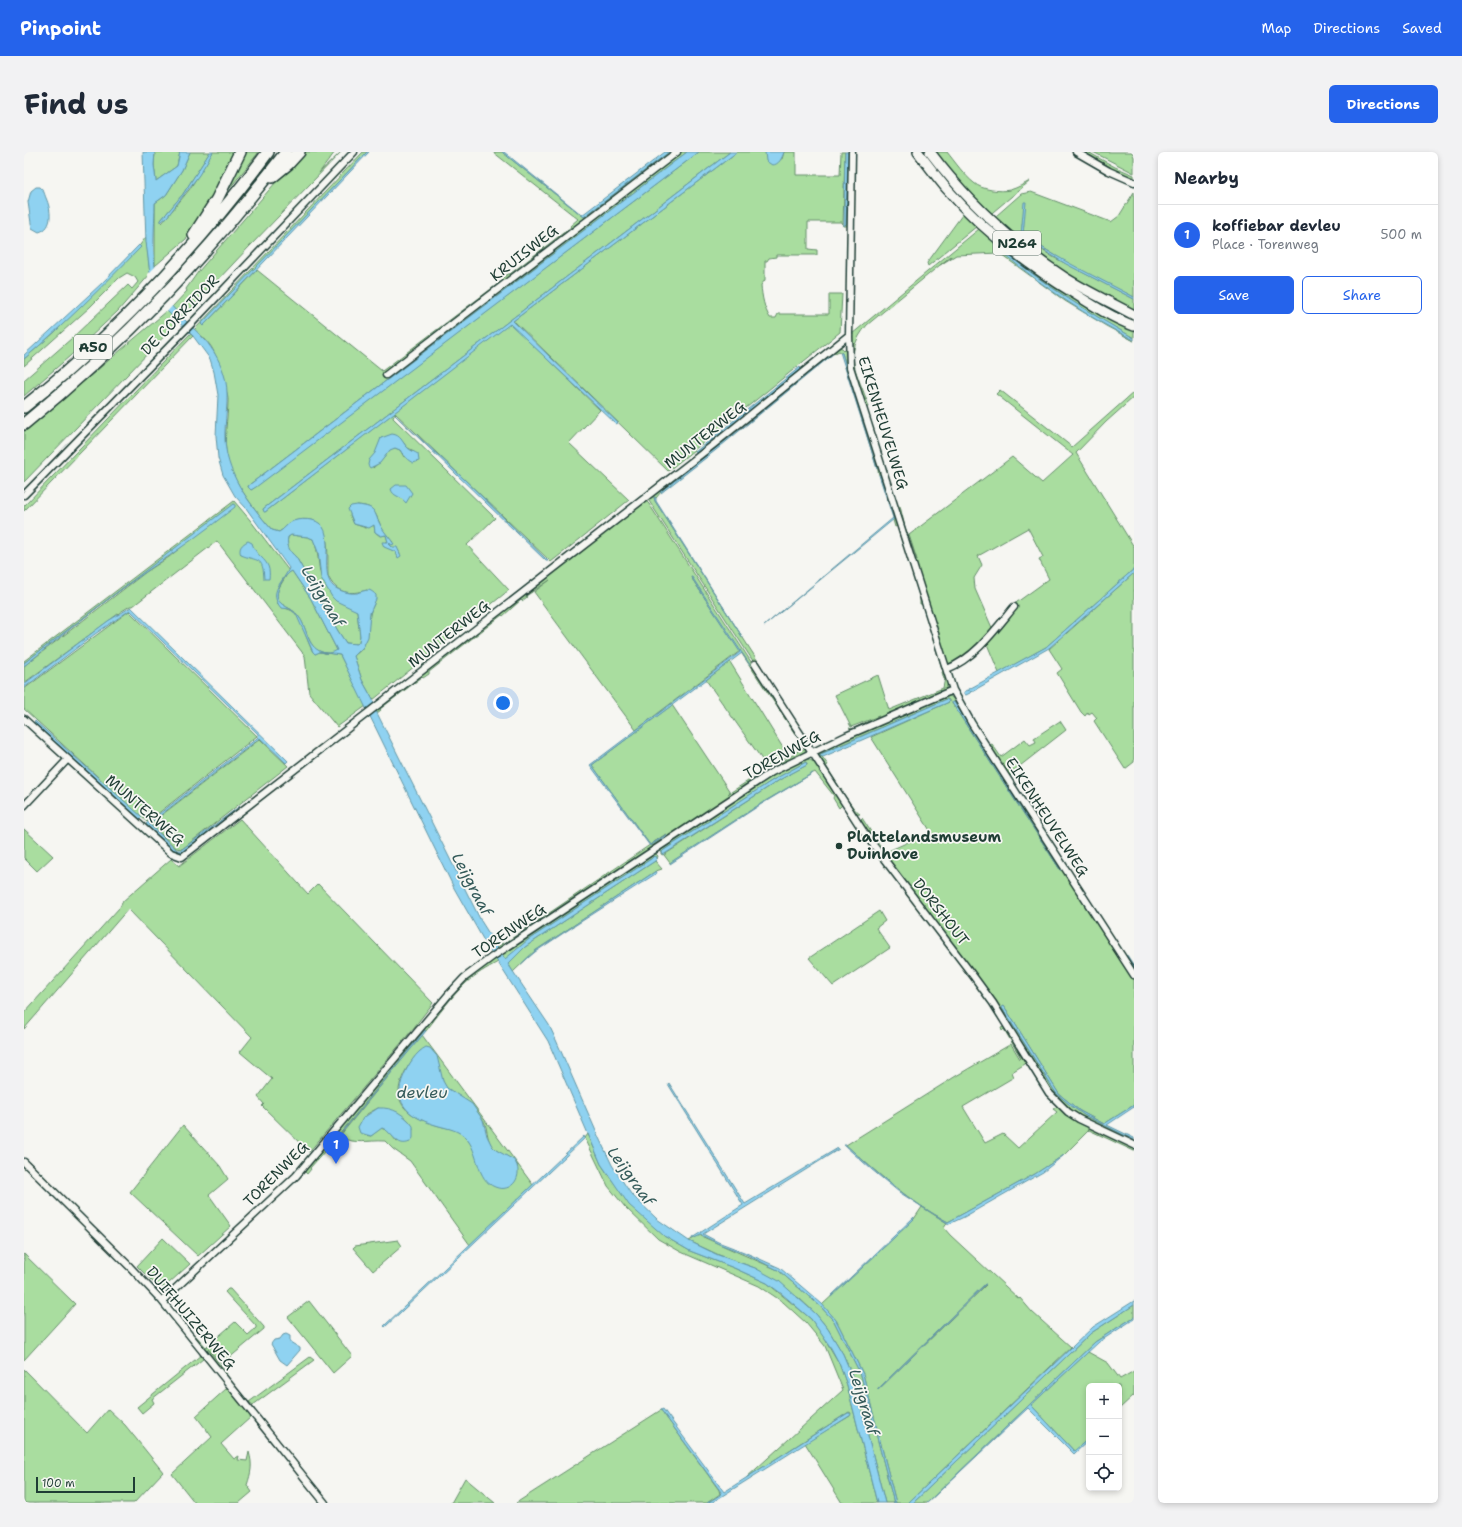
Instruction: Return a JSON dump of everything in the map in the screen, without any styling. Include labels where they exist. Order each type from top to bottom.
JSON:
[{"type":"highway","name":"A50","points":[[174,266],[217,199],[240,152]]},
{"type":"highway","name":"A50","points":[[24,407],[77,362],[144,298],[224,208],[268,152]]},
{"type":"highway","name":"A50","points":[[24,424],[101,358],[177,283],[214,241],[286,152]]},
{"type":"highway","name":"A50","points":[[258,188],[288,164],[299,152]]},
{"type":"main road","name":"N264","points":[[918,152],[951,193],[999,240],[1064,288],[1102,311],[1134,326]]},
{"type":"main road","name":"N264","points":[[930,152],[970,199],[1000,229],[1020,246],[1064,277],[1098,297],[1134,315]]},
{"type":"street","name":"DE CORRIDOR","points":[[24,495],[192,323],[354,152]]},
{"type":"street","name":"KRUISWEG","points":[[386,375],[677,152]]},
{"type":"street","name":"EIKENHEUVELWEG","points":[[852,152],[849,335],[850,367],[953,690],[972,724],[1134,975]]},
{"type":"street","points":[[1076,152],[1109,171],[1134,182]]},
{"type":"street","name":"MUNTERWEG","points":[[24,719],[171,853],[182,857],[713,445],[849,335]]},
{"type":"street","points":[[947,669],[962,661],[973,652],[996,629],[1014,607]]},
{"type":"street","name":"DORSHOUT","points":[[755,664],[865,834],[993,1003],[1049,1093],[1068,1112],[1134,1145]]},
{"type":"street","name":"TORENWEG","points":[[162,1301],[296,1176],[464,978],[492,957],[772,772],[812,752],[953,690]]},
{"type":"street","points":[[24,806],[68,759]]},
{"type":"street","name":"DUIFHUIZERWEG","points":[[24,1162],[130,1267],[162,1301],[325,1503]]},
{"type":"green space","points":[[155,152],[180,152],[177,166],[156,181],[154,165]]},
{"type":"green space","points":[[190,152],[210,152],[183,194],[161,220],[162,223],[189,190],[213,152],[237,152],[199,222],[186,239],[155,266],[155,203],[166,195],[182,170]]},
{"type":"green space","points":[[242,152],[259,152],[217,204]]},
{"type":"green space","points":[[302,152],[335,152],[319,173],[341,152],[182,318],[172,307],[187,291],[186,289],[198,272]]},
{"type":"green space","points":[[363,152],[367,152],[202,324],[203,326],[257,270],[382,371],[503,280],[502,278],[510,274],[571,227],[570,226],[578,219],[493,152],[502,152],[584,217],[669,152],[687,152],[249,485],[248,487],[251,490],[699,152],[730,152],[263,509],[265,512],[513,321],[737,152],[765,152],[782,159],[784,152],[796,152],[796,175],[840,175],[841,152],[845,152],[843,225],[846,224],[848,152],[850,152],[849,226],[843,226],[842,222],[808,222],[808,249],[817,250],[817,255],[776,255],[776,257],[769,258],[765,261],[765,280],[761,285],[766,310],[770,318],[776,318],[778,314],[829,314],[829,294],[842,294],[840,332],[668,471],[515,322],[511,324],[600,410],[569,443],[629,500],[551,562],[395,413],[393,418],[495,518],[467,545],[509,590],[373,700],[362,680],[354,656],[361,650],[365,642],[370,614],[374,604],[367,590],[361,592],[344,592],[339,590],[331,582],[328,576],[326,536],[318,523],[312,520],[298,520],[292,522],[279,532],[272,530],[240,487],[234,477],[227,458],[226,436],[228,400],[222,375],[211,347],[205,339],[194,330]],"holes":[[[381,438],[404,443],[406,447],[414,451],[404,457],[400,450],[395,448],[390,449],[384,458],[373,468]],[[357,505],[366,506],[374,512],[382,529],[393,542],[390,542],[389,544],[400,553],[398,557],[396,552],[384,546],[386,542],[388,542],[386,535],[380,536],[375,532],[374,525],[366,528],[354,524],[350,515]]]},
{"type":"green space","points":[[932,152],[947,152],[970,180],[986,189],[996,191],[1010,190],[1030,181],[991,214],[995,218],[1021,194],[1031,192],[1111,222],[1119,216],[1134,192],[1134,297],[1067,263],[1023,235],[1025,202],[1021,235],[1053,257],[1134,299],[1134,311],[1087,288],[1006,232]]},
{"type":"green space","points":[[1080,152],[1088,152],[1115,167],[1134,175],[1134,180],[1112,169]]},
{"type":"green space","points":[[1093,152],[1132,152],[1134,157],[1134,173]]},
{"type":"green space","points":[[965,211],[989,234],[1134,328],[1134,338],[1068,298],[1037,277],[1006,253],[1005,254],[1023,269],[1071,304],[1134,341],[1065,301],[999,253],[956,255],[940,265],[867,325],[859,336],[853,355],[857,374],[869,407],[865,407],[852,364],[852,334],[979,229],[977,226],[928,266],[927,263]]},
{"type":"green space","points":[[146,237],[150,274],[118,311],[24,396],[24,380],[72,338],[128,285],[132,289],[138,282],[135,277],[127,273],[119,278],[90,307],[24,366],[24,359],[55,332],[140,245]]},
{"type":"green space","points":[[167,311],[178,322],[24,482],[24,432]]},
{"type":"green space","points":[[190,334],[193,336],[24,511],[24,506]]},
{"type":"green space","points":[[838,347],[842,348],[846,352],[848,365],[948,683],[943,691],[853,731],[849,728],[852,729],[879,716],[851,727],[835,695],[878,675],[889,710],[943,688],[945,678],[944,679],[922,604],[920,604],[920,598],[897,526],[895,527],[893,520],[894,518],[881,475],[879,475],[875,457],[842,353],[839,351],[833,354],[832,353],[661,492],[656,498],[654,497],[655,501],[761,666],[758,667],[755,664],[649,501],[650,497]]},
{"type":"green space","points":[[1000,390],[1072,447],[1134,392],[1134,397],[1106,422],[1076,453],[1134,547],[1134,569],[1046,647],[999,673],[987,644],[973,658],[973,654],[994,633],[1015,608],[1013,605],[1049,579],[1039,559],[1043,557],[1028,528],[978,556],[982,565],[974,578],[975,589],[993,630],[971,653],[951,665],[947,664],[897,508],[900,506],[905,527],[917,560],[909,535],[1012,457],[1042,483],[1073,455],[996,394]]},
{"type":"green space","points":[[234,501],[289,571],[277,591],[277,603],[296,614],[315,654],[319,652],[340,655],[366,706],[337,727],[309,693],[305,656],[217,541],[133,606],[130,606],[122,611],[24,683],[24,666],[146,572],[169,557],[234,504],[24,663],[24,661]]},
{"type":"green space","points":[[644,501],[646,501],[808,750],[783,764],[499,951],[497,947],[501,944],[502,945],[650,845],[592,765],[672,705],[730,792],[728,794],[796,752],[805,749],[691,577],[740,651],[636,730],[534,592],[550,580],[526,596],[527,597],[522,601],[521,600],[503,616],[502,615],[429,672],[429,674],[423,678],[422,677],[380,709],[381,710],[377,713],[376,709]]},
{"type":"green space","points":[[291,535],[313,539],[317,550],[320,574],[324,583],[357,611],[360,636],[357,644],[346,643],[338,631],[296,557],[289,548],[288,537]]},
{"type":"green space","points":[[292,571],[311,599],[337,650],[335,652],[325,653],[315,648],[311,643],[299,617],[291,609],[279,602],[277,598],[280,585],[285,577]]},
{"type":"green space","points":[[1134,573],[1134,762],[1125,769],[1094,721],[1097,718],[1092,712],[1089,714],[1088,712],[1085,716],[1081,712],[1057,673],[1062,669],[1049,649]]},
{"type":"green space","points":[[129,611],[257,736],[147,822],[24,709],[24,689]]},
{"type":"green space","points":[[730,662],[788,756],[768,768],[706,680]]},
{"type":"green space","points":[[947,695],[958,704],[972,729],[1134,979],[1134,1105],[1104,1124],[1080,1111],[1059,1094],[1004,1006],[1002,1008],[1056,1093],[1084,1115],[1134,1140],[1134,1143],[1069,1110],[1051,1092],[1011,1029],[867,834],[860,820],[862,818],[881,847],[886,852],[931,832],[871,737],[949,702],[949,700],[947,699],[820,754],[848,800],[860,814],[854,815],[818,756],[820,750]],"holes":[[[952,703],[1003,780],[1061,871]]]},
{"type":"green space","points":[[1060,721],[1066,730],[1011,773],[1009,777],[989,747],[990,745],[992,744],[1001,757],[1025,739],[1030,745],[1036,742],[1034,738]]},
{"type":"green space","points":[[260,739],[288,766],[182,849],[176,848],[150,824]]},
{"type":"green space","points":[[806,758],[816,763],[842,805],[839,808],[833,798],[834,796],[815,772],[762,803],[670,863],[664,855],[781,779],[807,765],[806,762],[773,780],[664,850],[662,852],[663,855],[661,854],[662,847],[778,772]]},
{"type":"green space","points":[[240,819],[308,894],[318,884],[433,1003],[408,1035],[309,1152],[262,1106],[264,1104],[258,1097],[272,1079],[240,1052],[252,1037],[128,909],[24,1029],[24,1013],[120,907],[123,901],[171,859],[179,866]]},
{"type":"green space","points":[[24,829],[53,856],[37,871],[24,858]]},
{"type":"green space","points":[[653,853],[658,856],[657,859],[654,857],[528,940],[505,960],[501,954]]},
{"type":"green space","points":[[655,861],[662,869],[656,871],[535,951],[513,972],[508,963],[525,947]]},
{"type":"green space","points":[[879,911],[885,921],[876,928],[890,948],[833,986],[809,958]]},
{"type":"green space","points":[[495,958],[498,962],[474,977],[455,994],[338,1136],[339,1137],[310,1168],[311,1169],[307,1174],[305,1172],[306,1168],[417,1035],[465,980]]},
{"type":"green space","points":[[1006,1026],[1027,1061],[1025,1064],[1012,1072],[1014,1077],[963,1107],[985,1143],[1003,1134],[1018,1148],[1057,1112],[1053,1109],[1058,1106],[1134,1147],[1134,1151],[1089,1130],[1064,1155],[1035,1174],[948,1222],[907,1196],[846,1145],[956,1076],[1011,1044],[1020,1059],[1021,1058],[1004,1029],[1002,1031],[1001,1028]]},
{"type":"green space","points":[[422,1035],[533,1185],[470,1245],[410,1161],[393,1149],[385,1141],[356,1142],[339,1137]],"holes":[[[432,1050],[437,1059],[443,1083],[449,1090],[465,1100],[481,1117],[485,1123],[492,1146],[518,1166],[484,1177],[467,1138],[453,1129],[436,1125],[414,1116],[404,1107],[400,1100],[399,1093],[402,1078],[410,1063],[420,1051]],[[378,1108],[400,1114],[409,1120],[413,1130],[397,1142],[388,1131],[381,1128],[371,1136],[364,1135],[367,1114]]]},
{"type":"green space","points":[[183,1125],[220,1166],[228,1179],[209,1195],[231,1226],[198,1256],[130,1192]]},
{"type":"green space","points":[[588,1134],[601,1164],[611,1179],[664,1236],[690,1251],[767,1283],[811,1319],[822,1334],[839,1363],[847,1385],[877,1503],[842,1503],[805,1443],[850,1416],[851,1413],[849,1412],[746,1478],[843,1390],[825,1346],[806,1323],[783,1302],[759,1286],[681,1252],[658,1239],[625,1207],[608,1186],[585,1138]]},
{"type":"green space","points":[[922,1207],[947,1223],[944,1228],[950,1235],[1019,1299],[1020,1298],[1032,1312],[1071,1347],[908,1503],[896,1503],[863,1374],[836,1320],[822,1305],[914,1219]],"holes":[[[985,1284],[986,1285],[878,1390]]]},
{"type":"green space","points":[[701,1234],[701,1236],[778,1270],[820,1306],[834,1321],[861,1375],[894,1503],[885,1503],[854,1380],[843,1354],[828,1329],[816,1314],[800,1299],[755,1268],[719,1255],[689,1241]]},
{"type":"green space","points":[[163,1238],[190,1264],[164,1287],[157,1286],[137,1266]]},
{"type":"green space","points":[[398,1240],[402,1246],[373,1271],[353,1248],[355,1246]]},
{"type":"green space","points":[[24,1254],[75,1304],[24,1360]]},
{"type":"green space","points":[[230,1289],[264,1327],[264,1329],[222,1364],[208,1349],[227,1374],[225,1376],[195,1338],[196,1336],[206,1347],[235,1322],[248,1335],[256,1328],[256,1326],[225,1292]]},
{"type":"green space","points":[[309,1301],[352,1356],[333,1373],[288,1317]]},
{"type":"green space","points":[[1134,1305],[1134,1317],[1095,1342],[927,1503],[913,1503],[1091,1333]]},
{"type":"green space","points":[[1088,1352],[1108,1363],[1120,1379],[1134,1371],[1134,1395],[1122,1406],[1122,1383],[1086,1383],[1086,1441],[1075,1452],[1031,1405]]},
{"type":"green space","points":[[201,1355],[203,1359],[152,1399],[154,1403],[142,1413],[137,1407]]},
{"type":"green space","points":[[310,1357],[314,1360],[253,1405],[249,1402]]},
{"type":"green space","points":[[24,1369],[87,1433],[108,1409],[125,1425],[163,1472],[134,1503],[24,1503]]},
{"type":"green space","points":[[227,1388],[251,1417],[221,1444],[234,1459],[239,1456],[238,1460],[247,1461],[249,1452],[251,1469],[247,1485],[252,1492],[239,1503],[195,1503],[172,1474],[212,1437],[196,1416]]},
{"type":"green space","points":[[661,1410],[719,1490],[720,1494],[707,1503],[516,1503]]},
{"type":"green space","points":[[465,1478],[495,1503],[451,1503]]},
{"type":"water","points":[[143,152],[155,152],[154,165],[156,181],[177,166],[180,152],[190,152],[182,170],[166,195],[155,203],[154,254],[156,273],[166,299],[208,343],[216,355],[221,367],[227,387],[225,434],[226,448],[233,474],[247,498],[272,530],[279,532],[295,520],[312,520],[320,524],[325,531],[327,540],[327,570],[329,579],[335,588],[351,593],[369,590],[376,595],[376,599],[370,613],[368,637],[363,647],[354,656],[362,680],[481,921],[505,959],[528,940],[654,856],[657,857],[655,861],[525,947],[508,964],[549,1025],[612,1165],[631,1194],[657,1219],[689,1241],[718,1255],[755,1268],[779,1281],[816,1314],[828,1329],[843,1354],[854,1380],[885,1503],[877,1503],[847,1385],[839,1363],[831,1348],[811,1319],[767,1283],[690,1251],[664,1236],[629,1205],[601,1164],[548,1041],[483,939],[454,888],[340,655],[327,653],[337,650],[311,599],[292,571],[286,575],[280,585],[277,598],[279,602],[291,609],[296,614],[290,609],[281,608],[277,602],[276,592],[289,568],[246,508],[235,496],[223,475],[218,458],[216,436],[218,395],[210,359],[193,336],[167,311],[150,274],[146,242]],"holes":[[[291,535],[313,539],[318,552],[321,578],[332,597],[336,601],[357,611],[360,636],[357,644],[346,643],[296,557],[289,548],[288,537]]]},
{"type":"water","points":[[210,152],[213,152],[199,175],[167,217],[161,222],[161,220],[183,194]]},
{"type":"water","points":[[367,152],[369,152],[203,326],[201,324]]},
{"type":"water","points":[[502,152],[504,152],[582,215],[665,152],[669,152],[584,217]]},
{"type":"water","points":[[687,152],[699,152],[256,487],[251,490],[248,487],[249,485]]},
{"type":"water","points":[[730,152],[737,152],[513,321],[618,423],[616,424],[510,324],[264,512],[263,509]]},
{"type":"water","points":[[765,152],[784,152],[781,159],[772,165],[766,161]]},
{"type":"water","points":[[845,152],[848,152],[846,224],[844,226]]},
{"type":"water","points":[[36,187],[40,187],[43,190],[48,202],[50,213],[47,227],[39,232],[32,228],[28,202],[31,191]]},
{"type":"water","points":[[1024,202],[1026,202],[1023,235],[1064,260],[1134,297],[1134,299],[1066,264],[1022,237]]},
{"type":"water","points":[[139,245],[141,247],[98,290],[24,359],[24,355],[102,283]]},
{"type":"water","points":[[1006,253],[1052,288],[1084,309],[1134,338],[1134,340],[1100,322],[1066,301],[1005,255]]},
{"type":"water","points":[[840,352],[842,353],[871,450]]},
{"type":"water","points":[[832,353],[833,354],[716,450],[661,493],[660,492],[743,427]]},
{"type":"water","points":[[800,367],[801,369],[696,453],[695,452]]},
{"type":"water","points":[[395,415],[464,479],[548,561],[546,561]]},
{"type":"water","points":[[392,434],[399,437],[408,448],[418,454],[419,461],[413,463],[409,461],[400,450],[395,448],[390,450],[380,463],[370,468],[368,465],[369,460],[375,453],[381,438]]},
{"type":"water","points":[[880,474],[894,519],[764,626],[893,518],[879,475]]},
{"type":"water","points":[[396,485],[406,485],[412,493],[406,503],[392,492],[391,489]]},
{"type":"water","points":[[654,497],[656,498],[656,501],[743,638],[655,501]]},
{"type":"water","points":[[233,504],[235,507],[224,516],[115,594],[24,666],[24,663]]},
{"type":"water","points":[[357,505],[368,507],[374,511],[382,528],[394,544],[389,544],[392,547],[397,547],[401,556],[398,558],[396,552],[384,547],[382,542],[388,542],[386,535],[381,536],[375,532],[374,525],[369,528],[354,524],[348,509],[351,506]]},
{"type":"water","points":[[248,541],[252,543],[254,549],[266,563],[269,572],[269,579],[264,579],[261,563],[241,555],[241,546]]},
{"type":"water","points":[[1134,569],[1134,573],[1049,648],[971,691],[970,693],[966,695],[964,694],[964,692],[969,691],[969,689],[1046,647]]},
{"type":"water","points":[[692,577],[750,665],[742,653],[592,765],[650,845],[667,834],[650,846],[590,765],[740,652]]},
{"type":"water","points":[[131,607],[288,761],[286,763],[260,738],[149,824],[177,850],[181,850],[240,806],[241,807],[183,852],[174,850],[146,824],[256,739],[258,734],[130,610],[95,634],[24,688],[24,684],[108,621]]},
{"type":"water","points":[[296,614],[302,622],[313,646],[324,653],[320,652],[315,654]]},
{"type":"water","points":[[947,699],[949,702],[823,757],[820,756],[821,754]]},
{"type":"water","points":[[954,702],[1061,871],[952,703]]},
{"type":"water","points":[[35,721],[142,817],[140,819],[34,723]]},
{"type":"water","points":[[806,762],[807,765],[781,779],[663,855],[662,852],[664,850],[773,780]]},
{"type":"water","points":[[813,773],[760,805],[670,864],[762,803]]},
{"type":"water","points":[[656,871],[657,873],[535,952],[521,964],[535,951]]},
{"type":"water","points":[[1004,1006],[1059,1094],[1080,1111],[1104,1124],[1134,1105],[1134,1107],[1107,1125],[1134,1138],[1134,1140],[1084,1115],[1056,1093],[1002,1008]]},
{"type":"water","points":[[425,1030],[426,1031],[338,1137]]},
{"type":"water","name":"devleu","points":[[426,1047],[430,1048],[437,1056],[443,1081],[447,1088],[472,1104],[483,1120],[487,1136],[492,1146],[496,1150],[514,1160],[517,1166],[517,1177],[515,1182],[507,1188],[495,1187],[484,1178],[470,1144],[460,1133],[429,1123],[413,1115],[406,1109],[400,1095],[400,1086],[413,1059],[422,1049]]},
{"type":"water","points":[[669,1083],[745,1204],[838,1148],[839,1149],[703,1234],[718,1242],[780,1268],[822,1304],[836,1320],[863,1374],[896,1503],[894,1503],[861,1375],[834,1321],[820,1306],[778,1270],[701,1235],[692,1239],[743,1205],[668,1084]]},
{"type":"water","points":[[378,1108],[398,1112],[410,1122],[413,1126],[413,1138],[410,1142],[401,1143],[382,1128],[371,1136],[360,1133],[358,1127],[363,1118]]},
{"type":"water","points":[[584,1136],[585,1138],[385,1327],[384,1326]]},
{"type":"water","points":[[844,1145],[846,1145],[894,1187],[920,1206],[899,1192]]},
{"type":"water","points":[[1064,1155],[1043,1172],[949,1224],[922,1207],[948,1222],[1035,1174]]},
{"type":"water","points":[[914,1217],[914,1219],[831,1297],[831,1296]]},
{"type":"water","points":[[986,1284],[878,1390],[878,1389]]},
{"type":"water","points":[[1134,1301],[1134,1305],[1091,1333],[913,1503],[908,1503],[1093,1327]]},
{"type":"water","points":[[1134,1317],[1134,1319],[1099,1342],[1031,1405],[1074,1451],[1086,1441],[1086,1443],[1074,1454],[1028,1408],[927,1503],[1095,1342]]},
{"type":"water","points":[[286,1334],[290,1336],[290,1342],[300,1348],[300,1350],[287,1365],[280,1360],[271,1344],[274,1340],[280,1339]]},
{"type":"water","points":[[663,1409],[724,1492],[848,1413],[851,1415],[711,1503],[707,1503],[720,1495],[721,1492],[661,1410]]},
{"type":"pier","points":[[157,265],[163,290],[173,305],[166,313],[152,294],[148,281],[148,274]]},
{"type":"waterway","points":[[1127,956],[1134,967]]},
{"type":"place","name":"Plattelandsmuseum Duinhove","points":[[839,846]]},
{"type":"place","name":"koffiebar devleu","points":[[336,1164]]},
{"type":"water label","name":"Leijgraaf","points":[[323,596]]},
{"type":"water label","name":"Leijgraaf","points":[[472,884]]},
{"type":"water label","name":"Leijgraaf","points":[[631,1176]]},
{"type":"water label","name":"Leijgraaf","points":[[864,1402]]}]
